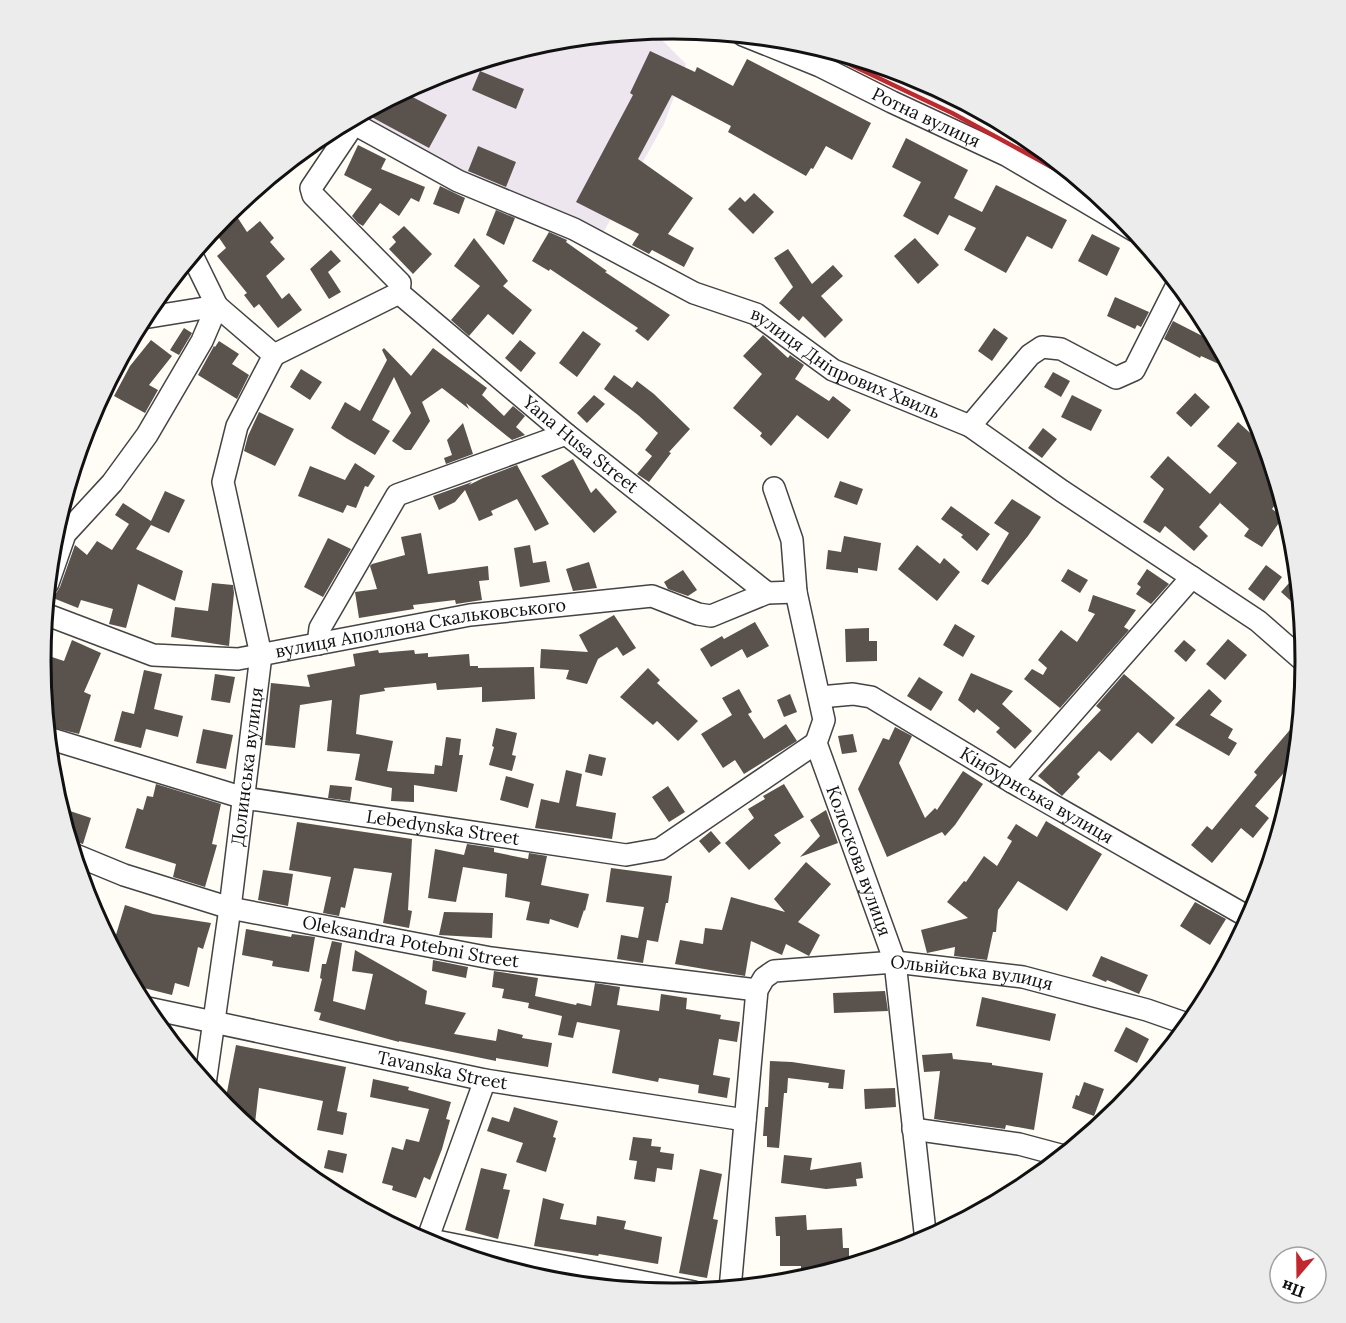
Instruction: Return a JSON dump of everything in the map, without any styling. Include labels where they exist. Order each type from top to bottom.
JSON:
[{"type":"street","name":"Ротна вулиця","points":[[774,48],[820,66],[1006,155],[1104,213]]},
{"type":"street","name":"вулиця Дніпрових Хвиль","points":[[357,125],[458,181],[574,229],[694,293],[756,314],[833,370],[970,426],[1062,491],[1258,621],[1296,654]]},
{"type":"street","name":"Yana Husa Street","points":[[344,133],[312,188],[313,195],[399,283],[399,293],[566,434],[767,592]]},
{"type":"street","points":[[196,262],[217,306],[274,355],[399,293]]},
{"type":"street","points":[[970,426],[1030,355],[1042,347],[1061,349],[1116,378],[1134,370],[1174,292]]},
{"type":"street","points":[[155,316],[217,306]]},
{"type":"street","points":[[61,545],[65,534],[112,483],[147,435],[202,341],[217,306]]},
{"type":"street","name":"Долинська вулиця","points":[[207,1074],[230,908],[261,655],[224,482],[237,426],[274,355]]},
{"type":"street","points":[[318,644],[320,628],[397,495],[566,434]]},
{"type":"street","points":[[774,488],[792,540],[796,592],[824,720],[816,743]]},
{"type":"street","points":[[1012,782],[1192,577]]},
{"type":"street","name":"вулиця Аполлона Скальковського","points":[[52,617],[153,655],[238,659],[470,615],[652,596],[698,614],[711,616],[767,592],[796,592]]},
{"type":"street","name":"Кінбурнська вулиця","points":[[820,697],[853,694],[871,697],[1012,782],[1242,913]]},
{"type":"street","name":"Lebedynska Street","points":[[56,740],[244,798],[626,855],[660,849],[816,743]]},
{"type":"street","name":"Колоскова вулиця","points":[[816,743],[896,962],[925,1231]]},
{"type":"street","name":"Oleksandra Potebni Street","points":[[83,858],[124,875],[230,908],[491,958],[757,990]]},
{"type":"street","name":"Ольвійська вулиця","points":[[757,990],[764,978],[774,971],[896,962],[1023,977],[1147,1010],[1180,1022]]},
{"type":"street","points":[[731,1281],[757,990]]},
{"type":"street","name":"Tavanska Street","points":[[157,1010],[485,1080],[745,1120]]},
{"type":"street","points":[[430,1235],[485,1080]]},
{"type":"street","points":[[913,1129],[1019,1144],[1054,1153]]},
{"type":"street","points":[[464,1248],[650,1283]]},
{"type":"shaded area","points":[[661,39],[686,64],[664,124],[603,233],[447,168],[365,121],[435,86],[512,60],[552,51],[592,44]]},
{"type":"shaded area","points":[[878,74],[911,86],[986,124]]},
{"type":"building","points":[[650,51],[695,72],[697,67],[733,86],[747,59],[871,123],[852,160],[826,146],[813,169],[811,168],[806,176],[728,132],[731,126],[672,95],[638,159],[693,198],[668,234],[694,248],[684,267],[652,250],[649,254],[632,245],[639,234],[576,202],[633,95],[630,93]]},
{"type":"building","points":[[480,71],[524,89],[516,109],[472,90]]},
{"type":"building","points":[[412,97],[447,115],[429,148],[371,117]]},
{"type":"building","points":[[906,138],[968,170],[954,198],[982,212],[996,185],[1067,220],[1052,249],[1027,236],[1006,273],[964,250],[976,228],[949,215],[938,235],[903,216],[921,182],[892,167]]},
{"type":"building","points":[[358,145],[386,159],[381,169],[425,187],[419,202],[411,198],[399,216],[380,203],[363,226],[358,223],[352,216],[372,189],[344,175]]},
{"type":"building","points":[[478,146],[516,162],[506,187],[468,171]]},
{"type":"building","points":[[440,186],[465,198],[459,214],[433,204]]},
{"type":"building","points":[[754,193],[774,212],[753,234],[728,209],[740,197],[745,202]]},
{"type":"building","points":[[496,210],[515,218],[504,245],[486,235]]},
{"type":"building","points":[[237,217],[247,232],[260,221],[274,238],[270,242],[285,259],[266,276],[282,299],[289,293],[302,310],[278,328],[259,304],[254,308],[244,295],[247,293],[217,256],[226,248],[218,237]]},
{"type":"building","points":[[404,226],[432,254],[413,274],[389,249],[396,242],[392,237]]},
{"type":"building","points":[[549,232],[567,240],[566,242],[607,271],[605,272],[670,315],[648,341],[635,331],[638,328],[550,269],[549,271],[532,261]]},
{"type":"building","points":[[1092,234],[1120,248],[1107,276],[1078,261]]},
{"type":"building","points":[[474,238],[508,281],[503,286],[532,310],[513,335],[488,314],[469,336],[451,320],[480,286],[454,266]]},
{"type":"building","points":[[915,238],[939,265],[918,284],[894,256]]},
{"type":"building","points":[[788,249],[812,284],[833,265],[843,276],[821,296],[843,320],[825,338],[803,316],[799,321],[779,303],[793,287],[774,258]]},
{"type":"building","points":[[331,250],[341,261],[328,272],[341,292],[329,299],[310,269]]},
{"type":"building","points":[[1115,297],[1149,312],[1141,327],[1137,325],[1135,329],[1107,316]]},
{"type":"building","points":[[1173,321],[1204,337],[1220,364],[1201,356],[1200,358],[1164,339]]},
{"type":"building","points":[[184,328],[192,333],[179,355],[170,350]]},
{"type":"building","points":[[994,328],[1008,338],[992,361],[978,351]]},
{"type":"building","points":[[583,331],[601,344],[577,377],[559,363]]},
{"type":"building","points":[[763,335],[788,358],[790,355],[804,365],[795,379],[829,401],[833,396],[851,410],[828,439],[797,415],[771,446],[760,436],[762,433],[733,408],[762,374],[743,356]]},
{"type":"building","points":[[151,340],[172,356],[149,385],[158,390],[145,413],[114,396],[130,366]]},
{"type":"building","points":[[520,340],[536,353],[521,372],[505,358]]},
{"type":"building","points":[[219,341],[239,354],[232,364],[249,375],[237,399],[198,375]]},
{"type":"building","points":[[384,348],[411,376],[433,348],[487,388],[482,395],[504,416],[513,406],[525,416],[516,427],[525,435],[512,440],[466,403],[469,409],[442,388],[422,402],[430,421],[411,450],[405,450],[392,441],[411,413],[394,377],[372,420],[390,431],[375,455],[346,438],[331,428],[345,402],[360,411],[387,360],[382,350]]},
{"type":"building","points":[[301,369],[322,382],[310,400],[290,387]]},
{"type":"building","points":[[1053,372],[1070,381],[1061,397],[1044,387]]},
{"type":"building","points":[[614,375],[632,388],[637,381],[690,429],[669,452],[671,453],[649,482],[637,474],[652,456],[645,450],[658,433],[604,389]]},
{"type":"building","points":[[1195,393],[1210,407],[1191,427],[1176,413]]},
{"type":"building","points":[[594,395],[605,404],[587,423],[577,413]]},
{"type":"building","points":[[1072,395],[1102,410],[1091,431],[1061,417]]},
{"type":"building","points":[[259,412],[294,429],[275,466],[244,451]]},
{"type":"building","points":[[1238,422],[1252,435],[1274,500],[1275,504],[1272,509],[1277,513],[1280,522],[1262,547],[1244,536],[1249,529],[1210,494],[1237,463],[1217,446]]},
{"type":"building","points":[[463,423],[473,454],[446,464],[444,458],[452,455],[447,440]]},
{"type":"building","points":[[1043,428],[1057,439],[1042,458],[1028,448]]},
{"type":"building","points":[[1168,456],[1220,503],[1199,527],[1208,536],[1194,551],[1165,526],[1160,533],[1143,522],[1164,489],[1150,477]]},
{"type":"building","points":[[573,459],[591,493],[596,488],[617,512],[594,533],[541,476]]},
{"type":"building","points":[[355,463],[375,476],[368,487],[365,486],[356,508],[347,505],[343,513],[298,496],[310,466],[345,480]]},
{"type":"building","points":[[517,465],[549,524],[535,531],[517,499],[491,511],[493,515],[479,521],[465,490],[455,502],[439,510],[433,496],[472,482],[469,485]]},
{"type":"building","points":[[840,481],[863,489],[857,505],[834,497]]},
{"type":"building","points":[[165,491],[185,500],[169,533],[151,525],[136,549],[183,571],[175,601],[138,584],[126,628],[109,624],[113,609],[81,600],[78,608],[54,598],[75,545],[87,555],[97,541],[112,550],[129,524],[115,515],[123,503],[151,521]]},
{"type":"building","points":[[1012,499],[1041,517],[988,585],[981,581],[1009,533],[994,523]]},
{"type":"building","points":[[951,506],[990,534],[977,551],[961,537],[963,535],[941,519]]},
{"type":"building","points":[[421,533],[428,574],[488,566],[489,580],[479,581],[482,600],[456,604],[455,600],[413,605],[414,609],[359,618],[355,592],[377,589],[370,566],[405,555],[401,537]]},
{"type":"building","points":[[844,536],[881,543],[877,571],[858,568],[858,573],[826,569],[828,550],[841,552]]},
{"type":"building","points":[[328,538],[351,549],[323,597],[304,587]]},
{"type":"building","points":[[530,545],[533,563],[546,561],[550,582],[520,587],[514,548]]},
{"type":"building","points":[[917,545],[940,564],[944,558],[960,572],[937,601],[898,569]]},
{"type":"building","points":[[589,562],[597,588],[573,591],[566,569]]},
{"type":"building","points":[[1266,565],[1282,577],[1264,601],[1248,589]]},
{"type":"building","points":[[1068,569],[1088,580],[1080,593],[1061,581]]},
{"type":"building","points":[[1147,569],[1169,584],[1151,604],[1136,594],[1141,587],[1137,584]]},
{"type":"building","points":[[683,570],[697,590],[688,596],[668,589],[664,582]]},
{"type":"building","points":[[1290,582],[1292,602],[1281,592]]},
{"type":"building","points":[[212,583],[233,585],[229,646],[171,637],[175,607],[208,611]]},
{"type":"building","points":[[1093,595],[1136,610],[1124,627],[1129,630],[1060,708],[1024,679],[1032,669],[1043,675],[1047,668],[1038,660],[1061,630],[1077,642],[1095,614],[1088,611]]},
{"type":"building","points":[[614,615],[636,648],[623,656],[617,647],[598,659],[587,684],[566,679],[569,670],[540,668],[541,649],[588,652],[579,635]]},
{"type":"building","points":[[755,622],[769,646],[747,658],[742,649],[711,667],[700,649],[722,636],[724,639]]},
{"type":"building","points":[[955,624],[975,636],[963,657],[943,645]]},
{"type":"building","points":[[869,628],[869,641],[877,641],[877,661],[846,662],[845,629]]},
{"type":"building","points":[[1228,639],[1247,655],[1225,680],[1206,664]]},
{"type":"building","points":[[72,640],[101,653],[84,692],[91,695],[79,734],[55,728],[51,657],[64,661]]},
{"type":"building","points":[[1184,640],[1196,650],[1186,662],[1174,651]]},
{"type":"building","points":[[378,650],[379,653],[414,650],[415,654],[428,653],[428,657],[469,654],[470,666],[478,666],[478,668],[534,667],[535,699],[482,702],[482,687],[437,690],[436,683],[384,688],[385,691],[360,695],[356,734],[393,741],[387,771],[434,774],[435,765],[442,766],[446,737],[461,739],[459,755],[463,755],[457,792],[414,785],[414,802],[391,801],[392,788],[355,780],[360,754],[327,751],[332,700],[300,705],[295,748],[265,745],[271,683],[310,687],[307,675],[355,666],[353,654]]},
{"type":"building","points":[[648,668],[660,680],[657,683],[698,721],[678,741],[657,721],[653,725],[620,697]]},
{"type":"building","points":[[144,670],[162,674],[154,709],[183,716],[178,737],[146,729],[141,748],[114,741],[122,711],[134,714]]},
{"type":"building","points":[[971,673],[1013,691],[1002,704],[1032,731],[1015,749],[996,732],[1000,728],[977,709],[974,713],[958,700]]},
{"type":"building","points":[[215,674],[235,677],[230,703],[211,700]]},
{"type":"building","points":[[1124,674],[1175,718],[1152,744],[1138,732],[1111,761],[1099,751],[1077,774],[1080,777],[1062,796],[1038,776],[1101,710],[1096,706]]},
{"type":"building","points":[[919,677],[943,692],[931,711],[907,696]]},
{"type":"building","points":[[739,689],[752,712],[748,714],[764,739],[786,724],[797,741],[744,774],[735,760],[723,768],[701,734],[732,715],[722,698]]},
{"type":"building","points":[[1209,689],[1222,701],[1210,715],[1233,729],[1228,738],[1237,743],[1229,756],[1175,725]]},
{"type":"building","points":[[790,694],[797,712],[784,717],[777,700]]},
{"type":"building","points":[[895,727],[912,736],[899,763],[925,818],[935,808],[937,810],[963,771],[983,784],[945,836],[942,832],[887,857],[858,789],[883,738],[889,740]]},
{"type":"building","points":[[496,728],[517,733],[512,755],[516,756],[512,771],[489,765]]},
{"type":"building","points":[[1291,728],[1286,771],[1255,806],[1269,818],[1253,838],[1241,828],[1212,863],[1191,845],[1207,826],[1212,830],[1257,775],[1254,772]]},
{"type":"building","points":[[203,729],[233,735],[226,769],[196,763]]},
{"type":"building","points":[[853,734],[857,752],[842,754],[838,736]]},
{"type":"building","points":[[589,754],[606,758],[602,776],[585,772]]},
{"type":"building","points":[[566,770],[582,774],[576,806],[616,813],[612,839],[535,828],[541,799],[559,803]]},
{"type":"building","points":[[506,776],[534,784],[528,808],[500,800]]},
{"type":"building","points":[[156,784],[221,804],[212,844],[217,845],[205,887],[173,877],[176,864],[125,848],[137,808],[143,810],[147,796],[153,797]]},
{"type":"building","points":[[784,784],[804,817],[774,835],[781,843],[749,870],[725,843],[754,818],[748,809],[765,799],[763,796]]},
{"type":"building","points":[[330,785],[352,787],[350,801],[328,798]]},
{"type":"building","points":[[668,786],[685,812],[669,822],[652,797]]},
{"type":"building","points":[[826,810],[838,843],[800,857],[820,836],[810,820]]},
{"type":"building","points":[[69,811],[91,818],[83,844],[78,843]]},
{"type":"building","points":[[1046,821],[1102,854],[1067,911],[1018,881],[998,910],[996,932],[993,932],[987,960],[954,956],[955,947],[927,953],[921,930],[968,918],[947,902],[964,881],[966,882],[984,856],[997,866],[1012,841],[1007,838],[1016,824],[1037,837]]},
{"type":"building","points":[[297,822],[412,839],[408,910],[412,911],[409,928],[383,923],[392,873],[354,868],[345,908],[341,907],[339,916],[323,913],[331,877],[289,870]]},
{"type":"building","points":[[711,831],[721,843],[709,853],[699,841]]},
{"type":"building","points":[[467,844],[494,848],[494,852],[528,859],[529,853],[547,856],[541,885],[589,894],[578,928],[550,919],[549,924],[526,920],[530,902],[505,897],[507,874],[463,867],[456,902],[428,898],[435,849],[464,855]]},
{"type":"building","points":[[806,862],[831,884],[798,922],[820,935],[809,956],[786,944],[782,955],[751,941],[745,976],[675,964],[680,940],[703,944],[705,928],[722,930],[731,897],[785,912],[774,899]]},
{"type":"building","points":[[611,868],[672,876],[658,942],[647,940],[643,963],[617,959],[621,935],[638,938],[644,907],[606,902]]},
{"type":"building","points":[[263,870],[293,874],[288,906],[258,900]]},
{"type":"building","points":[[1195,902],[1226,919],[1210,945],[1180,926]]},
{"type":"building","points":[[125,905],[153,914],[211,923],[203,949],[198,947],[189,987],[175,983],[172,995],[143,988],[115,937]]},
{"type":"building","points":[[444,912],[493,913],[492,938],[439,935]]},
{"type":"building","points":[[246,929],[291,937],[292,934],[315,937],[309,972],[272,966],[273,961],[242,955]]},
{"type":"building","points":[[332,941],[342,943],[333,1001],[365,1010],[373,974],[352,971],[355,950],[427,991],[425,1004],[466,1013],[454,1034],[496,1041],[498,1029],[523,1035],[522,1038],[552,1043],[548,1067],[496,1058],[496,1061],[399,1042],[319,1020],[321,1013],[314,1011],[322,979],[320,978],[322,964],[326,964]]},
{"type":"building","points":[[1101,956],[1148,975],[1139,994],[1092,976]]},
{"type":"building","points":[[433,960],[468,967],[466,978],[432,971]]},
{"type":"building","points":[[494,971],[538,978],[535,996],[576,1005],[577,1003],[591,1006],[595,983],[620,987],[617,1005],[659,1011],[661,994],[687,998],[686,1009],[721,1015],[720,1019],[740,1022],[737,1042],[719,1039],[713,1075],[730,1078],[727,1098],[698,1093],[699,1085],[659,1078],[658,1082],[612,1073],[620,1030],[577,1022],[573,1038],[558,1035],[562,1016],[528,1008],[529,1003],[502,998],[504,989],[492,987]]},
{"type":"building","points":[[885,991],[888,1011],[834,1013],[833,993]]},
{"type":"building","points":[[982,997],[1056,1014],[1050,1041],[976,1026]]},
{"type":"building","points":[[1126,1027],[1149,1039],[1137,1063],[1114,1051]]},
{"type":"building","points":[[236,1045],[346,1067],[337,1111],[347,1113],[343,1135],[317,1130],[323,1101],[259,1088],[255,1123],[224,1092],[227,1092]]},
{"type":"building","points":[[952,1053],[953,1059],[992,1063],[992,1065],[1043,1073],[1034,1130],[1006,1125],[1005,1129],[934,1119],[940,1071],[924,1072],[922,1055]]},
{"type":"building","points":[[770,1061],[845,1070],[843,1089],[828,1088],[829,1083],[788,1078],[787,1093],[784,1093],[779,1148],[767,1147],[767,1136],[763,1136],[765,1107],[768,1107]]},
{"type":"building","points":[[373,1079],[409,1087],[408,1090],[451,1102],[446,1119],[450,1120],[442,1149],[430,1180],[424,1177],[416,1198],[392,1190],[393,1186],[382,1183],[392,1147],[403,1150],[406,1139],[419,1142],[429,1109],[370,1097]]},
{"type":"building","points":[[1084,1082],[1104,1089],[1094,1116],[1072,1108],[1076,1095],[1079,1096]]},
{"type":"building","points":[[895,1088],[896,1107],[865,1109],[864,1089]]},
{"type":"building","points":[[514,1107],[558,1121],[553,1137],[556,1138],[546,1172],[516,1162],[523,1143],[487,1131],[492,1117],[509,1122]]},
{"type":"building","points":[[633,1137],[652,1139],[651,1146],[661,1147],[660,1152],[674,1154],[672,1170],[657,1168],[655,1182],[634,1179],[637,1161],[629,1160]]},
{"type":"building","points":[[328,1150],[347,1154],[343,1173],[324,1168]]},
{"type":"building","points":[[784,1155],[812,1158],[810,1170],[861,1162],[863,1178],[856,1179],[857,1186],[826,1189],[781,1183]]},
{"type":"building","points":[[481,1168],[507,1174],[503,1189],[510,1190],[498,1239],[465,1230]]},
{"type":"building","points":[[700,1169],[722,1174],[713,1219],[718,1220],[707,1278],[679,1273]]},
{"type":"building","points":[[543,1198],[564,1204],[560,1219],[596,1225],[597,1216],[626,1221],[624,1229],[662,1237],[658,1264],[534,1246]]},
{"type":"building","points":[[806,1215],[807,1230],[842,1228],[843,1248],[849,1248],[849,1258],[801,1270],[801,1266],[780,1266],[780,1236],[776,1236],[775,1217]]},
{"type":"railway","points":[[853,66],[952,113],[1047,164]]}]
